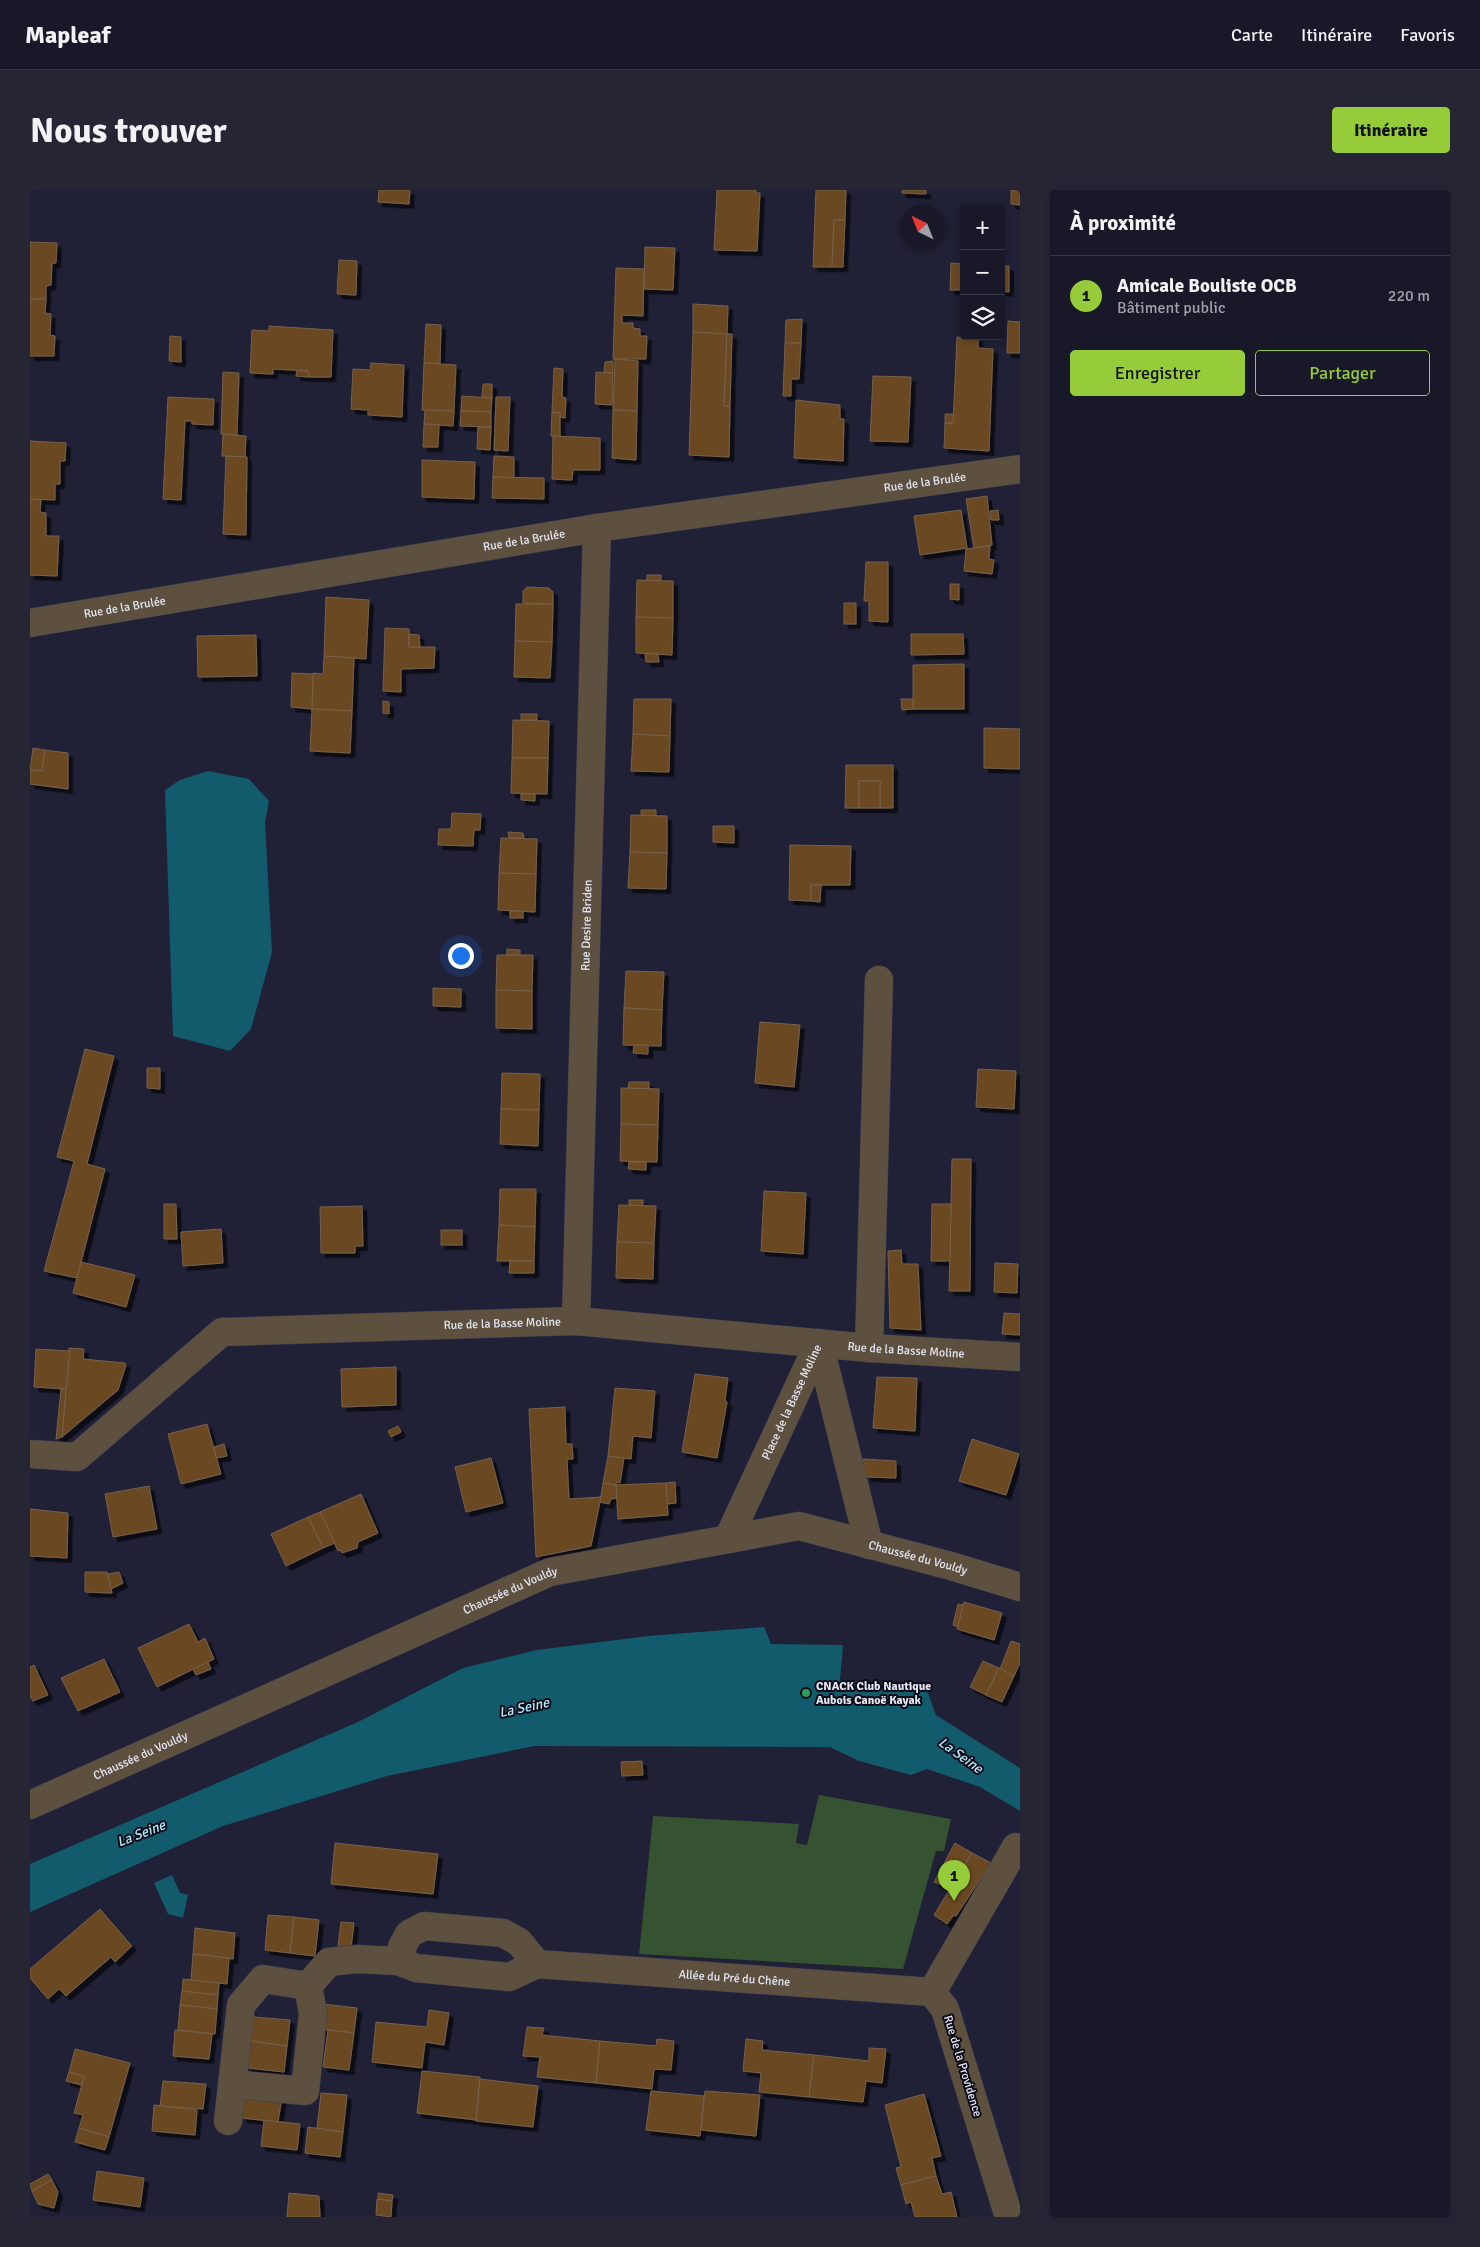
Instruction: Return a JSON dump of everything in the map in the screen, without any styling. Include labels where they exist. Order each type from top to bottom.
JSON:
[{"type":"street","name":"Rue de la Brulée","points":[[30,623],[597,528],[1020,469]]},
{"type":"street","name":"Rue Desire Briden","points":[[576,1321],[597,528]]},
{"type":"street","points":[[870,1348],[879,980]]},
{"type":"street","name":"Rue de la Basse Moline","points":[[30,1454],[77,1457],[222,1332],[576,1321],[870,1348],[1020,1358]]},
{"type":"street","name":"Place de la Basse Moline","points":[[728,1539],[819,1343]]},
{"type":"street","name":"Place de la Basse Moline","points":[[819,1343],[869,1544]]},
{"type":"street","name":"Chaussée du Vouldy","points":[[30,1805],[550,1572],[799,1526],[869,1544],[1020,1588]]},
{"type":"street","points":[[932,1992],[1016,1847]]},
{"type":"street","points":[[398,1961],[402,1947],[409,1934],[424,1926],[503,1933],[519,1942],[537,1964]]},
{"type":"street","name":"Allée du Pré du Chêne","points":[[308,1986],[329,1962],[356,1959],[398,1961],[416,1968],[509,1976],[537,1964],[932,1992]]},
{"type":"street","points":[[228,2121],[232,2084],[241,2005],[263,1980],[308,1986],[313,2013],[304,2091],[232,2084]]},
{"type":"street","name":"Rue de la Providence","points":[[932,1992],[946,2009],[1009,2217]]},
{"type":"green space","points":[[819,1795],[951,1819],[944,1851],[936,1851],[903,1969],[639,1954],[653,1816],[799,1824],[796,1843],[807,1845]]},
{"type":"water","points":[[208,771],[249,779],[269,801],[265,823],[272,952],[251,1029],[230,1051],[173,1036],[165,790],[180,780]]},
{"type":"water","name":"La Seine","points":[[764,1627],[771,1644],[843,1645],[840,1680],[915,1686],[928,1693],[936,1715],[1020,1768],[1020,1811],[980,1787],[927,1769],[911,1775],[859,1761],[830,1747],[534,1746],[387,1776],[223,1826],[30,1912],[30,1864],[358,1722],[463,1668],[537,1650],[648,1636]]},
{"type":"water","points":[[172,1875],[180,1893],[188,1895],[183,1918],[168,1914],[154,1883]]},
{"type":"building","points":[[379,190],[410,190],[409,204],[378,202]]},
{"type":"building","points":[[717,190],[756,190],[756,193],[760,193],[757,251],[714,250]]},
{"type":"building","points":[[816,190],[846,190],[845,220],[834,220],[832,267],[813,267]]},
{"type":"building","points":[[902,190],[926,190],[926,194],[902,193]]},
{"type":"building","points":[[1011,190],[1020,190],[1020,205],[1011,204]]},
{"type":"building","points":[[834,220],[845,220],[843,267],[832,267]]},
{"type":"building","points":[[30,242],[57,243],[56,263],[52,263],[51,285],[46,286],[46,299],[30,299]]},
{"type":"building","points":[[645,247],[675,248],[673,290],[644,289]]},
{"type":"building","points":[[339,260],[357,261],[356,295],[337,294]]},
{"type":"building","points":[[951,263],[960,264],[960,290],[950,290]]},
{"type":"building","points":[[1005,266],[1009,266],[1009,292],[1005,292]]},
{"type":"building","points":[[616,268],[644,269],[643,316],[622,315],[622,323],[633,323],[633,328],[640,329],[640,336],[647,336],[646,359],[613,359]]},
{"type":"building","points":[[30,299],[46,299],[45,313],[51,314],[50,335],[55,336],[54,356],[30,356]]},
{"type":"building","points":[[693,304],[728,306],[727,334],[693,332]]},
{"type":"building","points":[[802,319],[801,343],[785,343],[786,320]]},
{"type":"building","points":[[1008,321],[1020,322],[1020,353],[1007,353]]},
{"type":"building","points":[[426,324],[441,325],[440,364],[424,363]]},
{"type":"building","points":[[269,326],[333,330],[331,377],[309,377],[308,371],[273,369],[273,374],[250,373],[252,330],[269,331]]},
{"type":"building","points":[[693,332],[727,334],[724,406],[730,406],[729,457],[689,455]]},
{"type":"building","points":[[727,334],[732,334],[730,406],[724,406]]},
{"type":"building","points":[[170,336],[181,337],[181,362],[169,361]]},
{"type":"building","points":[[957,337],[960,337],[960,340],[978,340],[978,348],[993,349],[989,451],[944,448],[945,423],[953,423]]},
{"type":"building","points":[[785,343],[801,343],[799,379],[791,379],[791,396],[783,396]]},
{"type":"building","points":[[615,359],[638,361],[637,411],[613,410]]},
{"type":"building","points":[[613,361],[613,373],[604,372],[605,362]]},
{"type":"building","points":[[371,363],[404,365],[402,417],[368,415],[368,410],[351,409],[353,369],[370,370]]},
{"type":"building","points":[[424,363],[456,365],[454,411],[422,410]]},
{"type":"building","points":[[554,368],[563,369],[562,397],[566,398],[565,418],[560,417],[560,413],[552,412]]},
{"type":"building","points":[[297,370],[308,371],[309,377],[296,376]]},
{"type":"building","points":[[223,372],[239,373],[237,435],[221,434]]},
{"type":"building","points":[[596,372],[613,373],[612,405],[595,404]]},
{"type":"building","points":[[873,376],[911,377],[908,442],[870,441]]},
{"type":"building","points":[[483,384],[492,384],[492,398],[482,397]]},
{"type":"building","points":[[462,396],[492,398],[491,412],[461,411]]},
{"type":"building","points":[[168,397],[214,399],[213,425],[192,424],[192,421],[185,421],[181,500],[163,499]]},
{"type":"building","points":[[496,397],[510,397],[508,451],[494,450]]},
{"type":"building","points":[[796,400],[840,405],[840,419],[844,419],[843,461],[794,458]]},
{"type":"building","points":[[425,410],[454,411],[453,426],[424,424]]},
{"type":"building","points":[[613,410],[637,411],[636,460],[612,458]]},
{"type":"building","points":[[461,411],[491,412],[491,427],[460,426]]},
{"type":"building","points":[[552,412],[560,413],[560,437],[551,436]]},
{"type":"building","points":[[945,414],[954,414],[953,423],[945,423]]},
{"type":"building","points":[[424,424],[439,425],[438,447],[423,447]]},
{"type":"building","points":[[478,427],[491,427],[490,450],[477,449]]},
{"type":"building","points":[[223,434],[246,436],[245,457],[222,456]]},
{"type":"building","points":[[553,436],[600,438],[600,470],[573,470],[572,480],[552,479]]},
{"type":"building","points":[[30,441],[66,443],[65,461],[60,461],[60,484],[55,484],[55,500],[30,499]]},
{"type":"building","points":[[226,456],[247,457],[246,535],[223,534]]},
{"type":"building","points":[[494,456],[514,457],[514,478],[493,477]]},
{"type":"building","points":[[422,460],[475,462],[474,499],[422,497]]},
{"type":"building","points":[[493,477],[544,478],[544,499],[492,498]]},
{"type":"building","points":[[987,496],[992,545],[974,548],[966,499]]},
{"type":"building","points":[[30,499],[41,500],[40,512],[46,513],[46,536],[59,536],[57,576],[30,575]]},
{"type":"building","points":[[961,510],[967,548],[920,555],[914,516]]},
{"type":"building","points":[[998,510],[999,520],[991,520],[990,511]]},
{"type":"building","points":[[990,546],[989,559],[994,560],[992,574],[964,571],[966,549]]},
{"type":"building","points":[[866,562],[888,562],[888,622],[869,621],[869,601],[864,601]]},
{"type":"building","points":[[647,575],[661,575],[661,581],[647,580]]},
{"type":"building","points":[[637,580],[673,581],[673,618],[636,617]]},
{"type":"building","points":[[950,584],[959,584],[959,600],[950,599]]},
{"type":"building","points":[[527,587],[549,588],[553,592],[553,604],[523,603],[523,591]]},
{"type":"building","points":[[326,597],[369,600],[366,659],[324,656]]},
{"type":"building","points":[[844,603],[856,603],[856,624],[844,624]]},
{"type":"building","points":[[516,604],[553,604],[552,642],[515,641]]},
{"type":"building","points":[[636,617],[673,618],[672,655],[636,653]]},
{"type":"building","points":[[385,628],[409,629],[409,647],[435,647],[434,668],[401,669],[401,692],[383,691]]},
{"type":"building","points":[[409,634],[419,635],[420,647],[409,647]]},
{"type":"building","points":[[911,634],[963,634],[964,654],[911,655]]},
{"type":"building","points":[[256,635],[257,676],[198,677],[197,636]]},
{"type":"building","points":[[515,641],[552,642],[550,678],[514,677]]},
{"type":"building","points":[[645,653],[658,654],[659,662],[646,662]]},
{"type":"building","points":[[324,656],[354,658],[352,711],[312,709],[313,673],[323,674]]},
{"type":"building","points":[[964,664],[964,709],[913,709],[913,665]]},
{"type":"building","points":[[292,673],[313,674],[312,709],[291,707]]},
{"type":"building","points":[[634,699],[671,699],[670,736],[633,734]]},
{"type":"building","points":[[901,699],[913,699],[913,709],[902,710]]},
{"type":"building","points":[[383,701],[389,702],[389,714],[383,713]]},
{"type":"building","points":[[312,709],[352,711],[350,753],[310,751]]},
{"type":"building","points":[[521,714],[537,714],[537,720],[521,720]]},
{"type":"building","points":[[513,720],[549,721],[548,758],[512,758]]},
{"type":"building","points":[[984,728],[1020,729],[1020,769],[984,768]]},
{"type":"building","points":[[633,734],[670,736],[669,772],[631,771]]},
{"type":"building","points":[[33,748],[45,750],[42,771],[30,770]]},
{"type":"building","points":[[45,750],[68,753],[68,789],[30,784],[30,770],[42,771]]},
{"type":"building","points":[[512,758],[548,758],[547,794],[511,793]]},
{"type":"building","points":[[846,765],[893,765],[893,808],[880,808],[880,781],[859,781],[859,808],[845,808]]},
{"type":"building","points":[[859,781],[880,781],[880,808],[859,808]]},
{"type":"building","points":[[521,794],[535,794],[535,801],[521,800]]},
{"type":"building","points":[[641,810],[656,810],[656,816],[641,815]]},
{"type":"building","points":[[452,813],[481,814],[480,830],[474,830],[473,846],[438,845],[439,829],[451,829]]},
{"type":"building","points":[[631,815],[667,816],[667,853],[630,852]]},
{"type":"building","points":[[713,826],[734,826],[734,843],[713,842]]},
{"type":"building","points":[[508,832],[523,833],[524,838],[509,838]]},
{"type":"building","points":[[501,838],[537,839],[536,874],[499,873]]},
{"type":"building","points":[[790,845],[851,846],[850,885],[811,885],[811,901],[789,900]]},
{"type":"building","points":[[630,852],[667,853],[666,889],[628,888]]},
{"type":"building","points":[[499,873],[536,874],[535,912],[498,910]]},
{"type":"building","points":[[811,885],[821,885],[820,902],[811,901]]},
{"type":"building","points":[[510,911],[523,911],[523,918],[510,918]]},
{"type":"building","points":[[507,949],[520,950],[520,955],[507,955]]},
{"type":"building","points":[[497,955],[533,955],[532,991],[496,990]]},
{"type":"building","points":[[626,971],[664,972],[662,1010],[624,1008]]},
{"type":"building","points":[[433,988],[461,989],[461,1007],[433,1006]]},
{"type":"building","points":[[496,990],[532,991],[532,1029],[496,1028]]},
{"type":"building","points":[[624,1008],[662,1010],[661,1046],[623,1045]]},
{"type":"building","points":[[760,1022],[800,1025],[794,1087],[755,1083]]},
{"type":"building","points":[[634,1045],[648,1045],[648,1054],[633,1053]]},
{"type":"building","points":[[85,1049],[114,1056],[87,1164],[105,1169],[77,1278],[44,1271],[74,1161],[57,1157]]},
{"type":"building","points":[[147,1068],[160,1068],[160,1089],[147,1088]]},
{"type":"building","points":[[978,1069],[1016,1071],[1014,1109],[976,1107]]},
{"type":"building","points":[[502,1073],[540,1074],[539,1110],[501,1109]]},
{"type":"building","points":[[629,1082],[649,1082],[649,1089],[628,1088]]},
{"type":"building","points":[[621,1088],[659,1089],[658,1125],[621,1124]]},
{"type":"building","points":[[501,1109],[539,1110],[538,1146],[500,1144]]},
{"type":"building","points":[[621,1124],[658,1125],[657,1162],[620,1161]]},
{"type":"building","points":[[952,1159],[971,1159],[970,1291],[949,1291]]},
{"type":"building","points":[[629,1162],[646,1162],[646,1170],[628,1169]]},
{"type":"building","points":[[500,1189],[536,1189],[535,1227],[499,1225]]},
{"type":"building","points":[[764,1191],[806,1193],[803,1254],[761,1251]]},
{"type":"building","points":[[629,1200],[643,1200],[643,1206],[629,1205]]},
{"type":"building","points":[[164,1204],[176,1204],[177,1239],[164,1239]]},
{"type":"building","points":[[932,1204],[951,1204],[950,1261],[931,1261]]},
{"type":"building","points":[[619,1205],[656,1206],[654,1243],[617,1242]]},
{"type":"building","points":[[362,1206],[363,1246],[355,1246],[355,1253],[321,1253],[320,1207]]},
{"type":"building","points":[[499,1225],[535,1227],[534,1261],[497,1261]]},
{"type":"building","points":[[221,1229],[223,1263],[183,1266],[181,1232]]},
{"type":"building","points":[[441,1230],[462,1230],[462,1245],[441,1245]]},
{"type":"building","points":[[617,1242],[654,1243],[653,1279],[616,1278]]},
{"type":"building","points":[[901,1250],[902,1264],[918,1264],[921,1330],[890,1328],[888,1251]]},
{"type":"building","points":[[510,1261],[534,1261],[534,1273],[509,1273]]},
{"type":"building","points":[[81,1262],[135,1275],[126,1307],[73,1293]]},
{"type":"building","points":[[995,1263],[1018,1264],[1017,1293],[994,1292]]},
{"type":"building","points":[[1004,1313],[1020,1314],[1020,1335],[1002,1334]]},
{"type":"building","points":[[69,1348],[84,1349],[83,1359],[125,1363],[126,1365],[118,1390],[62,1437]]},
{"type":"building","points":[[36,1349],[70,1351],[66,1389],[34,1387]]},
{"type":"building","points":[[396,1367],[396,1405],[342,1407],[341,1369]]},
{"type":"building","points":[[695,1374],[728,1378],[725,1400],[727,1402],[717,1458],[682,1452]]},
{"type":"building","points":[[877,1377],[917,1378],[915,1431],[873,1428]]},
{"type":"building","points":[[615,1388],[655,1391],[651,1438],[633,1436],[631,1459],[608,1456]]},
{"type":"building","points":[[61,1389],[66,1389],[62,1437],[56,1439]]},
{"type":"building","points":[[565,1407],[566,1444],[572,1444],[573,1459],[567,1459],[569,1499],[601,1497],[591,1546],[536,1557],[529,1409]]},
{"type":"building","points":[[207,1424],[221,1474],[181,1484],[168,1434]]},
{"type":"building","points":[[398,1426],[401,1432],[391,1437],[388,1431]]},
{"type":"building","points":[[972,1439],[1019,1454],[1006,1495],[959,1481]]},
{"type":"building","points":[[224,1444],[227,1456],[216,1458],[214,1447]]},
{"type":"building","points":[[608,1456],[624,1458],[620,1483],[617,1482],[616,1485],[603,1483]]},
{"type":"building","points":[[491,1458],[503,1503],[466,1512],[455,1467]]},
{"type":"building","points":[[863,1459],[896,1461],[896,1478],[867,1477]]},
{"type":"building","points":[[675,1482],[676,1503],[667,1504],[666,1483]]},
{"type":"building","points":[[603,1483],[616,1485],[617,1498],[611,1499],[609,1504],[600,1502]]},
{"type":"building","points":[[666,1483],[668,1515],[618,1519],[616,1485]]},
{"type":"building","points":[[149,1486],[157,1529],[113,1537],[105,1494]]},
{"type":"building","points":[[361,1494],[378,1533],[358,1542],[357,1548],[342,1553],[340,1550],[338,1551],[320,1512]]},
{"type":"building","points":[[30,1509],[68,1513],[67,1558],[30,1556]]},
{"type":"building","points":[[320,1512],[335,1543],[323,1548],[308,1517]]},
{"type":"building","points":[[308,1517],[323,1548],[286,1566],[271,1534]]},
{"type":"building","points":[[85,1572],[107,1572],[112,1593],[85,1592]]},
{"type":"building","points":[[119,1572],[123,1583],[111,1589],[108,1574]]},
{"type":"building","points":[[964,1602],[1002,1613],[994,1640],[957,1629]]},
{"type":"building","points":[[958,1604],[963,1605],[958,1627],[953,1625]]},
{"type":"building","points":[[189,1624],[198,1642],[205,1638],[214,1659],[157,1687],[138,1648]]},
{"type":"building","points":[[1011,1641],[1020,1644],[1020,1663],[1014,1676],[1000,1669]]},
{"type":"building","points":[[104,1659],[120,1692],[78,1711],[61,1678]]},
{"type":"building","points":[[983,1661],[999,1668],[986,1695],[970,1687]]},
{"type":"building","points":[[208,1662],[211,1669],[196,1675],[193,1669]]},
{"type":"building","points":[[34,1665],[48,1695],[33,1701],[30,1696],[30,1667]]},
{"type":"building","points":[[999,1668],[1014,1676],[1002,1702],[986,1695]]},
{"type":"building","points":[[642,1761],[643,1775],[622,1776],[621,1762]]},
{"type":"building","points":[[335,1843],[438,1854],[433,1894],[331,1884]]},
{"type":"building","points":[[955,1843],[972,1853],[950,1888],[934,1882]]},
{"type":"building","points":[[972,1853],[991,1863],[956,1916],[954,1915],[947,1924],[934,1915]]},
{"type":"building","points":[[100,1909],[132,1946],[115,1962],[111,1957],[66,1996],[59,1989],[48,1999],[30,1978],[30,1969]]},
{"type":"building","points":[[268,1915],[294,1917],[290,1953],[265,1950]]},
{"type":"building","points":[[294,1917],[319,1920],[315,1956],[290,1953]]},
{"type":"building","points":[[341,1922],[354,1923],[351,1948],[338,1946]]},
{"type":"building","points":[[195,1928],[235,1933],[233,1959],[193,1954]]},
{"type":"building","points":[[193,1954],[229,1958],[227,1984],[191,1980]]},
{"type":"building","points":[[183,1979],[219,1983],[218,1995],[182,1991]]},
{"type":"building","points":[[182,1991],[218,1995],[217,2009],[180,2005]]},
{"type":"building","points":[[323,2004],[357,2008],[354,2033],[320,2029]]},
{"type":"building","points":[[180,2005],[217,2009],[215,2034],[178,2030]]},
{"type":"building","points":[[429,2010],[449,2013],[444,2045],[425,2042],[422,2068],[372,2062],[376,2022],[427,2027]]},
{"type":"building","points":[[254,2017],[290,2020],[287,2046],[251,2041]]},
{"type":"building","points":[[527,2027],[544,2028],[542,2035],[600,2041],[596,2083],[537,2077],[540,2057],[523,2056]]},
{"type":"building","points":[[175,2030],[212,2034],[209,2059],[173,2056]]},
{"type":"building","points":[[328,2030],[354,2033],[349,2070],[323,2067]]},
{"type":"building","points":[[657,2039],[674,2041],[671,2070],[654,2069],[652,2089],[596,2083],[600,2041],[656,2046]]},
{"type":"building","points":[[746,2039],[763,2041],[762,2050],[814,2055],[809,2097],[759,2092],[761,2073],[743,2071]]},
{"type":"building","points":[[251,2041],[287,2046],[284,2072],[248,2068]]},
{"type":"building","points":[[869,2048],[886,2049],[882,2083],[866,2081],[863,2102],[809,2097],[814,2055],[869,2061]]},
{"type":"building","points":[[75,2049],[130,2063],[109,2137],[79,2128],[83,2115],[74,2113],[84,2077],[69,2072]]},
{"type":"building","points":[[422,2071],[480,2077],[476,2120],[417,2113]]},
{"type":"building","points":[[69,2072],[84,2077],[81,2085],[66,2081]]},
{"type":"building","points":[[480,2079],[538,2086],[533,2127],[476,2121]]},
{"type":"building","points":[[163,2081],[206,2084],[203,2109],[160,2106]]},
{"type":"building","points":[[651,2091],[704,2096],[700,2136],[646,2130]]},
{"type":"building","points":[[705,2091],[760,2095],[756,2136],[701,2130]]},
{"type":"building","points":[[245,2093],[282,2097],[278,2122],[242,2118]]},
{"type":"building","points":[[321,2093],[347,2095],[343,2132],[317,2128]]},
{"type":"building","points":[[924,2094],[941,2156],[932,2158],[936,2176],[901,2185],[896,2168],[901,2167],[885,2105]]},
{"type":"building","points":[[154,2105],[197,2110],[195,2135],[152,2131]]},
{"type":"building","points":[[264,2120],[300,2124],[297,2150],[261,2146]]},
{"type":"building","points":[[308,2127],[343,2132],[340,2157],[305,2153]]},
{"type":"building","points":[[79,2128],[109,2137],[105,2150],[75,2142]]},
{"type":"building","points":[[97,2171],[144,2178],[140,2207],[93,2200]]},
{"type":"building","points":[[48,2174],[52,2180],[32,2191],[30,2184]]},
{"type":"building","points":[[936,2176],[942,2194],[951,2192],[957,2217],[915,2217],[911,2202],[906,2204],[901,2185]]},
{"type":"building","points":[[52,2180],[58,2192],[54,2208],[38,2204],[32,2191]]},
{"type":"building","points":[[289,2193],[319,2196],[320,2217],[287,2217]]},
{"type":"building","points":[[378,2193],[393,2195],[392,2201],[378,2199]]},
{"type":"building","points":[[377,2199],[392,2201],[391,2217],[376,2215]]},
{"type":"place","name":"CNACK Club Nautique Aubois Canoë Kayak","points":[[806,1693]]},
{"type":"place","name":"Amicale Bouliste OCB","points":[[954,1901]]}]
